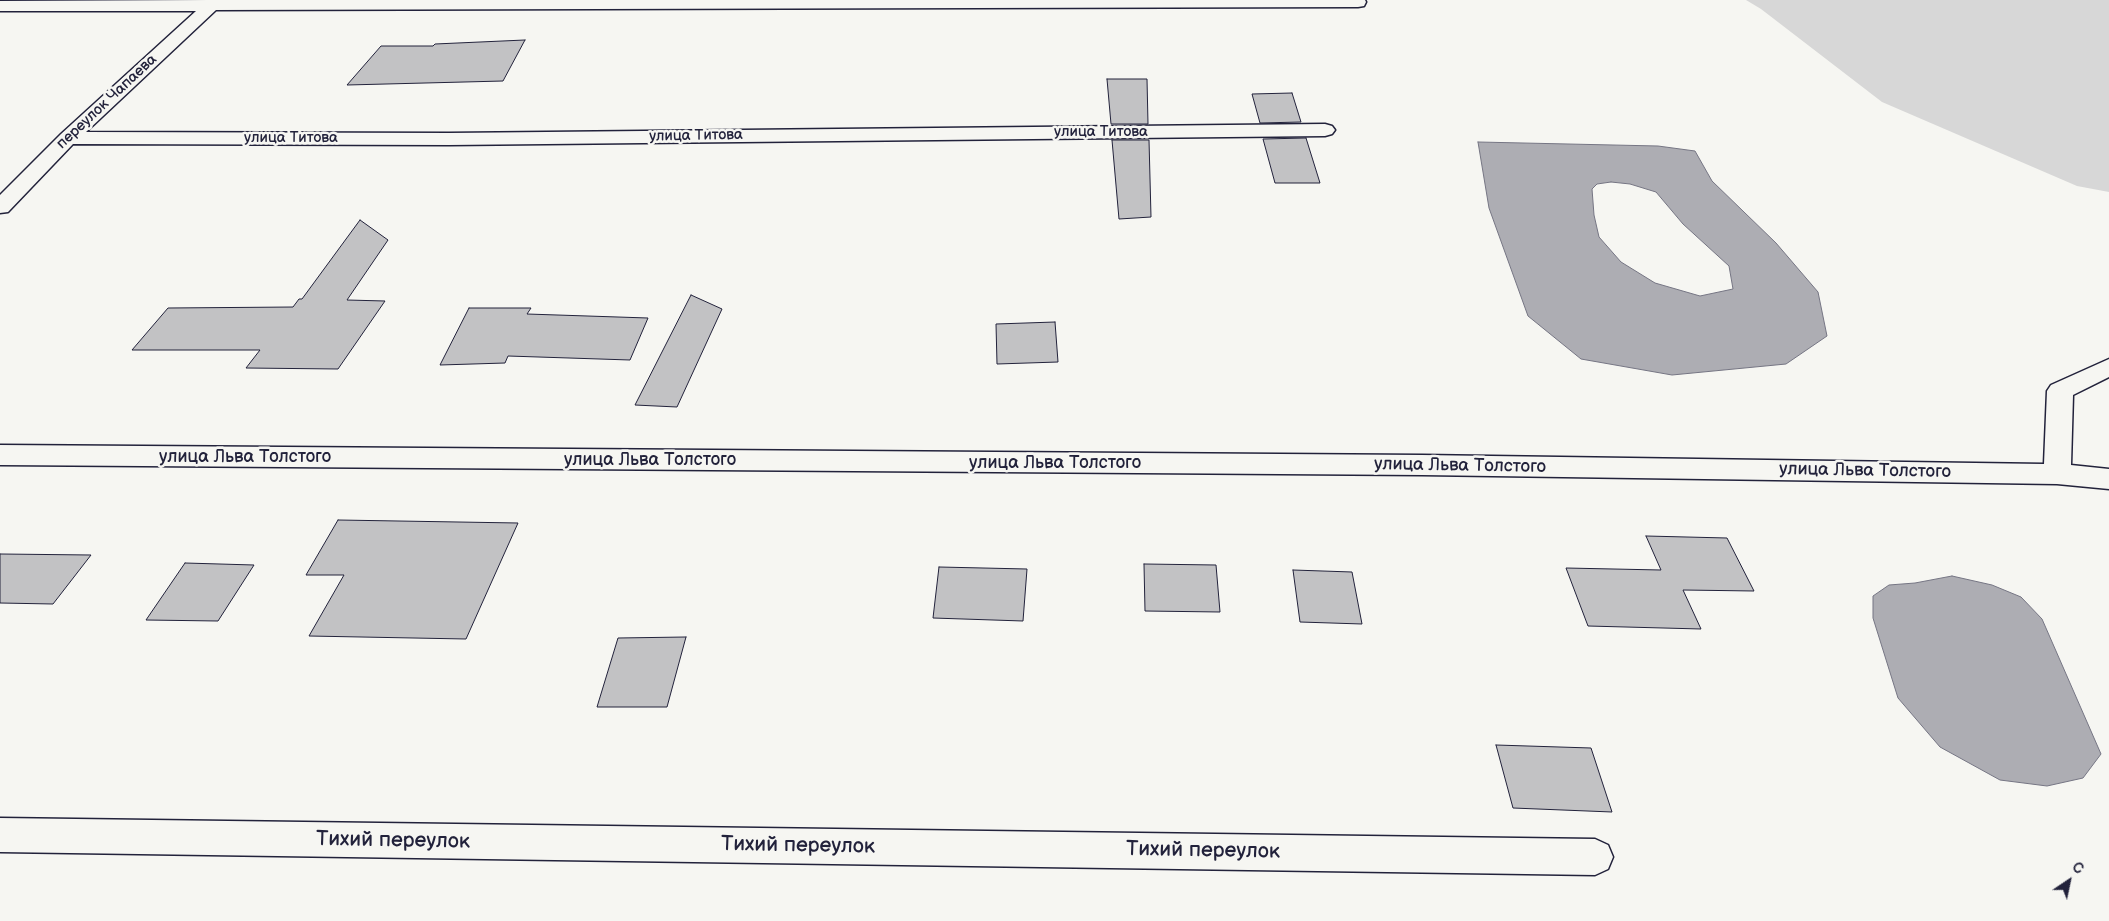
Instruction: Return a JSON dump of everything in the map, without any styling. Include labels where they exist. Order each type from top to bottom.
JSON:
[{"type":"street","points":[[0,6],[214,3],[1358,2]]},
{"type":"street","name":"переулок Чапаева","points":[[1,205],[68,138],[214,3]]},
{"type":"street","name":"улица Титова","points":[[68,138],[449,139],[1325,130]]},
{"type":"street","points":[[2057,474],[2060,391],[2109,367]]},
{"type":"street","name":"улица Льва Толстого","points":[[0,455],[1402,465],[2057,474],[2109,479]]},
{"type":"street","name":"Тихий переулок","points":[[0,836],[1596,856]]},
{"type":"shaded area","points":[[1746,0],[2109,0],[2109,192],[2077,186],[1882,102],[1761,9]]},
{"type":"shaded area","points":[[1478,142],[1658,146],[1695,151],[1712,181],[1776,243],[1818,292],[1827,336],[1786,364],[1672,375],[1581,359],[1528,316],[1489,208]],"holes":[[[1611,182],[1630,184],[1656,192],[1683,224],[1729,266],[1733,289],[1700,296],[1655,283],[1621,262],[1599,237],[1594,215],[1592,189],[1597,184]]]},
{"type":"shaded area","points":[[1952,576],[1992,585],[2021,597],[2042,619],[2101,754],[2083,778],[2047,786],[2000,780],[1940,747],[1898,698],[1873,618],[1873,596],[1889,585],[1915,583]]},
{"type":"building","points":[[525,40],[503,81],[347,85],[381,46],[433,46],[435,44]]},
{"type":"building","points":[[1107,79],[1147,79],[1148,124],[1111,124]]},
{"type":"building","points":[[1292,93],[1301,122],[1260,123],[1252,94]]},
{"type":"building","points":[[1306,138],[1320,183],[1275,183],[1263,139]]},
{"type":"building","points":[[1112,140],[1149,140],[1151,217],[1119,219]]},
{"type":"building","points":[[360,220],[388,240],[347,300],[385,301],[338,369],[246,368],[260,350],[132,350],[168,308],[293,307],[299,299],[302,299]]},
{"type":"building","points":[[691,295],[722,309],[677,407],[635,405]]},
{"type":"building","points":[[469,308],[531,308],[527,314],[648,318],[630,360],[508,356],[505,363],[440,365]]},
{"type":"building","points":[[1055,322],[1058,362],[997,364],[996,324]]},
{"type":"building","points":[[338,520],[518,523],[466,639],[309,636],[344,575],[306,575]]},
{"type":"building","points":[[1646,536],[1727,538],[1754,591],[1683,590],[1701,629],[1588,626],[1566,568],[1661,570]]},
{"type":"building","points":[[0,554],[91,555],[53,604],[0,603]]},
{"type":"building","points":[[185,563],[254,565],[218,621],[146,620]]},
{"type":"building","points":[[1144,564],[1216,565],[1220,612],[1145,611]]},
{"type":"building","points":[[939,567],[1027,569],[1023,621],[933,618]]},
{"type":"building","points":[[1293,570],[1352,572],[1362,624],[1300,622]]},
{"type":"building","points":[[686,637],[667,707],[597,707],[618,638]]},
{"type":"building","points":[[1496,745],[1591,748],[1612,812],[1513,808]]}]
